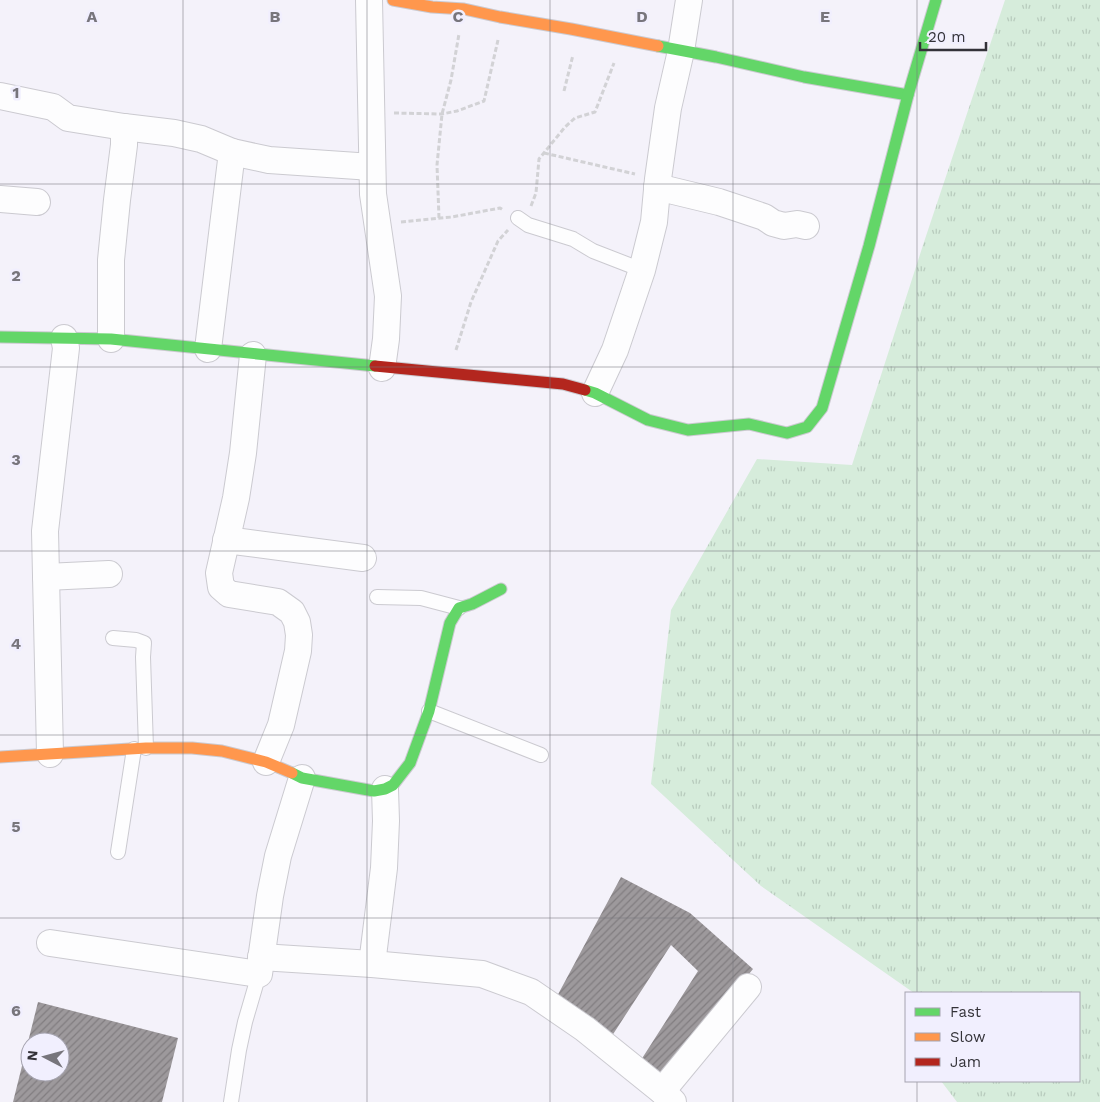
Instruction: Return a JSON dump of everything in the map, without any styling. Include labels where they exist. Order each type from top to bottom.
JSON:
[{"type":"street","points":[[369,0],[373,194],[388,296],[386,339],[382,368]]},
{"type":"street","points":[[393,0],[432,7],[464,8],[504,18],[580,30],[716,57],[804,77],[908,94]]},
{"type":"street","points":[[595,393],[616,350],[642,270],[654,222],[657,183],[668,108],[681,51],[689,0]]},
{"type":"street","points":[[0,337],[111,339],[382,368],[563,384],[595,393],[648,420],[688,430],[749,424],[787,433],[807,427],[822,408],[869,246],[908,94],[936,0]]},
{"type":"street","points":[[0,96],[52,107],[68,118],[174,133],[192,137],[232,152],[269,160],[372,167]]},
{"type":"street","points":[[111,339],[111,260],[124,145],[124,127]]},
{"type":"street","points":[[208,349],[232,152]]},
{"type":"street","points":[[657,183],[764,217],[773,223],[784,226],[797,224],[806,226]]},
{"type":"street","points":[[0,199],[37,202]]},
{"type":"street","points":[[50,754],[45,531],[66,348],[64,338]]},
{"type":"street","points":[[253,355],[243,453],[236,498],[219,573],[220,587],[230,594],[278,602],[292,612],[297,622],[299,635],[298,651],[281,725],[266,762]]},
{"type":"street","points":[[226,540],[363,558]]},
{"type":"street","points":[[46,577],[109,574]]},
{"type":"street","points":[[0,757],[192,748],[222,751],[266,762],[302,778],[374,791],[384,789],[393,784],[410,763],[429,711],[450,623],[459,608],[472,604],[501,589]]},
{"type":"street","points":[[260,965],[278,856],[302,778]]},
{"type":"street","points":[[372,964],[384,868],[386,821],[384,789]]},
{"type":"street","points":[[50,943],[260,965],[372,964],[482,974],[532,992],[585,1029],[667,1096],[748,987]]},
{"type":"lane","points":[[518,218],[528,225],[573,240],[593,251],[642,270]]},
{"type":"lane","points":[[377,597],[421,598],[459,608]]},
{"type":"lane","points":[[114,638],[136,640],[144,643],[140,749],[118,852]]},
{"type":"lane","points":[[429,711],[541,755]]},
{"type":"lane","points":[[231,1102],[239,1050],[260,965]]},
{"type":"path","points":[[439,218],[437,165],[442,114],[451,80],[464,8]]},
{"type":"path","points":[[371,112],[442,114],[457,111],[484,101],[504,18]]},
{"type":"path","points":[[564,91],[580,30]]},
{"type":"path","points":[[544,153],[657,183]]},
{"type":"path","points":[[378,226],[500,208],[518,218]]},
{"type":"green space","points":[[1005,0],[1100,0],[1100,1102],[957,1102],[942,1082],[1080,1082],[1080,992],[913,992],[761,886],[651,784],[671,610],[757,459],[852,465]]},
{"type":"building","points":[[621,877],[690,913],[753,969],[663,1081],[641,1060],[698,971],[671,945],[608,1042],[555,1000]]},
{"type":"building","points":[[38,1002],[178,1038],[162,1102],[13,1102],[20,1074],[20,1082],[70,1082],[70,1032],[30,1032]]},
{"type":"traffic: fast","points":[[585,390],[595,393],[648,420],[688,430],[749,424],[787,433],[807,427],[822,408],[869,246],[908,95],[936,0]]},
{"type":"traffic: fast","points":[[658,46],[804,77],[908,95]]},
{"type":"traffic: fast","points":[[0,337],[111,339],[375,366]]},
{"type":"traffic: fast","points":[[292,773],[302,778],[374,791],[393,785],[410,763],[429,711],[450,623],[459,608],[472,604],[501,589]]},
{"type":"traffic: slow","points":[[393,0],[432,7],[464,9],[658,46]]},
{"type":"traffic: slow","points":[[0,757],[146,748],[192,748],[222,751],[266,762],[292,773]]},
{"type":"traffic: jam","points":[[375,366],[563,384],[585,390]]}]
